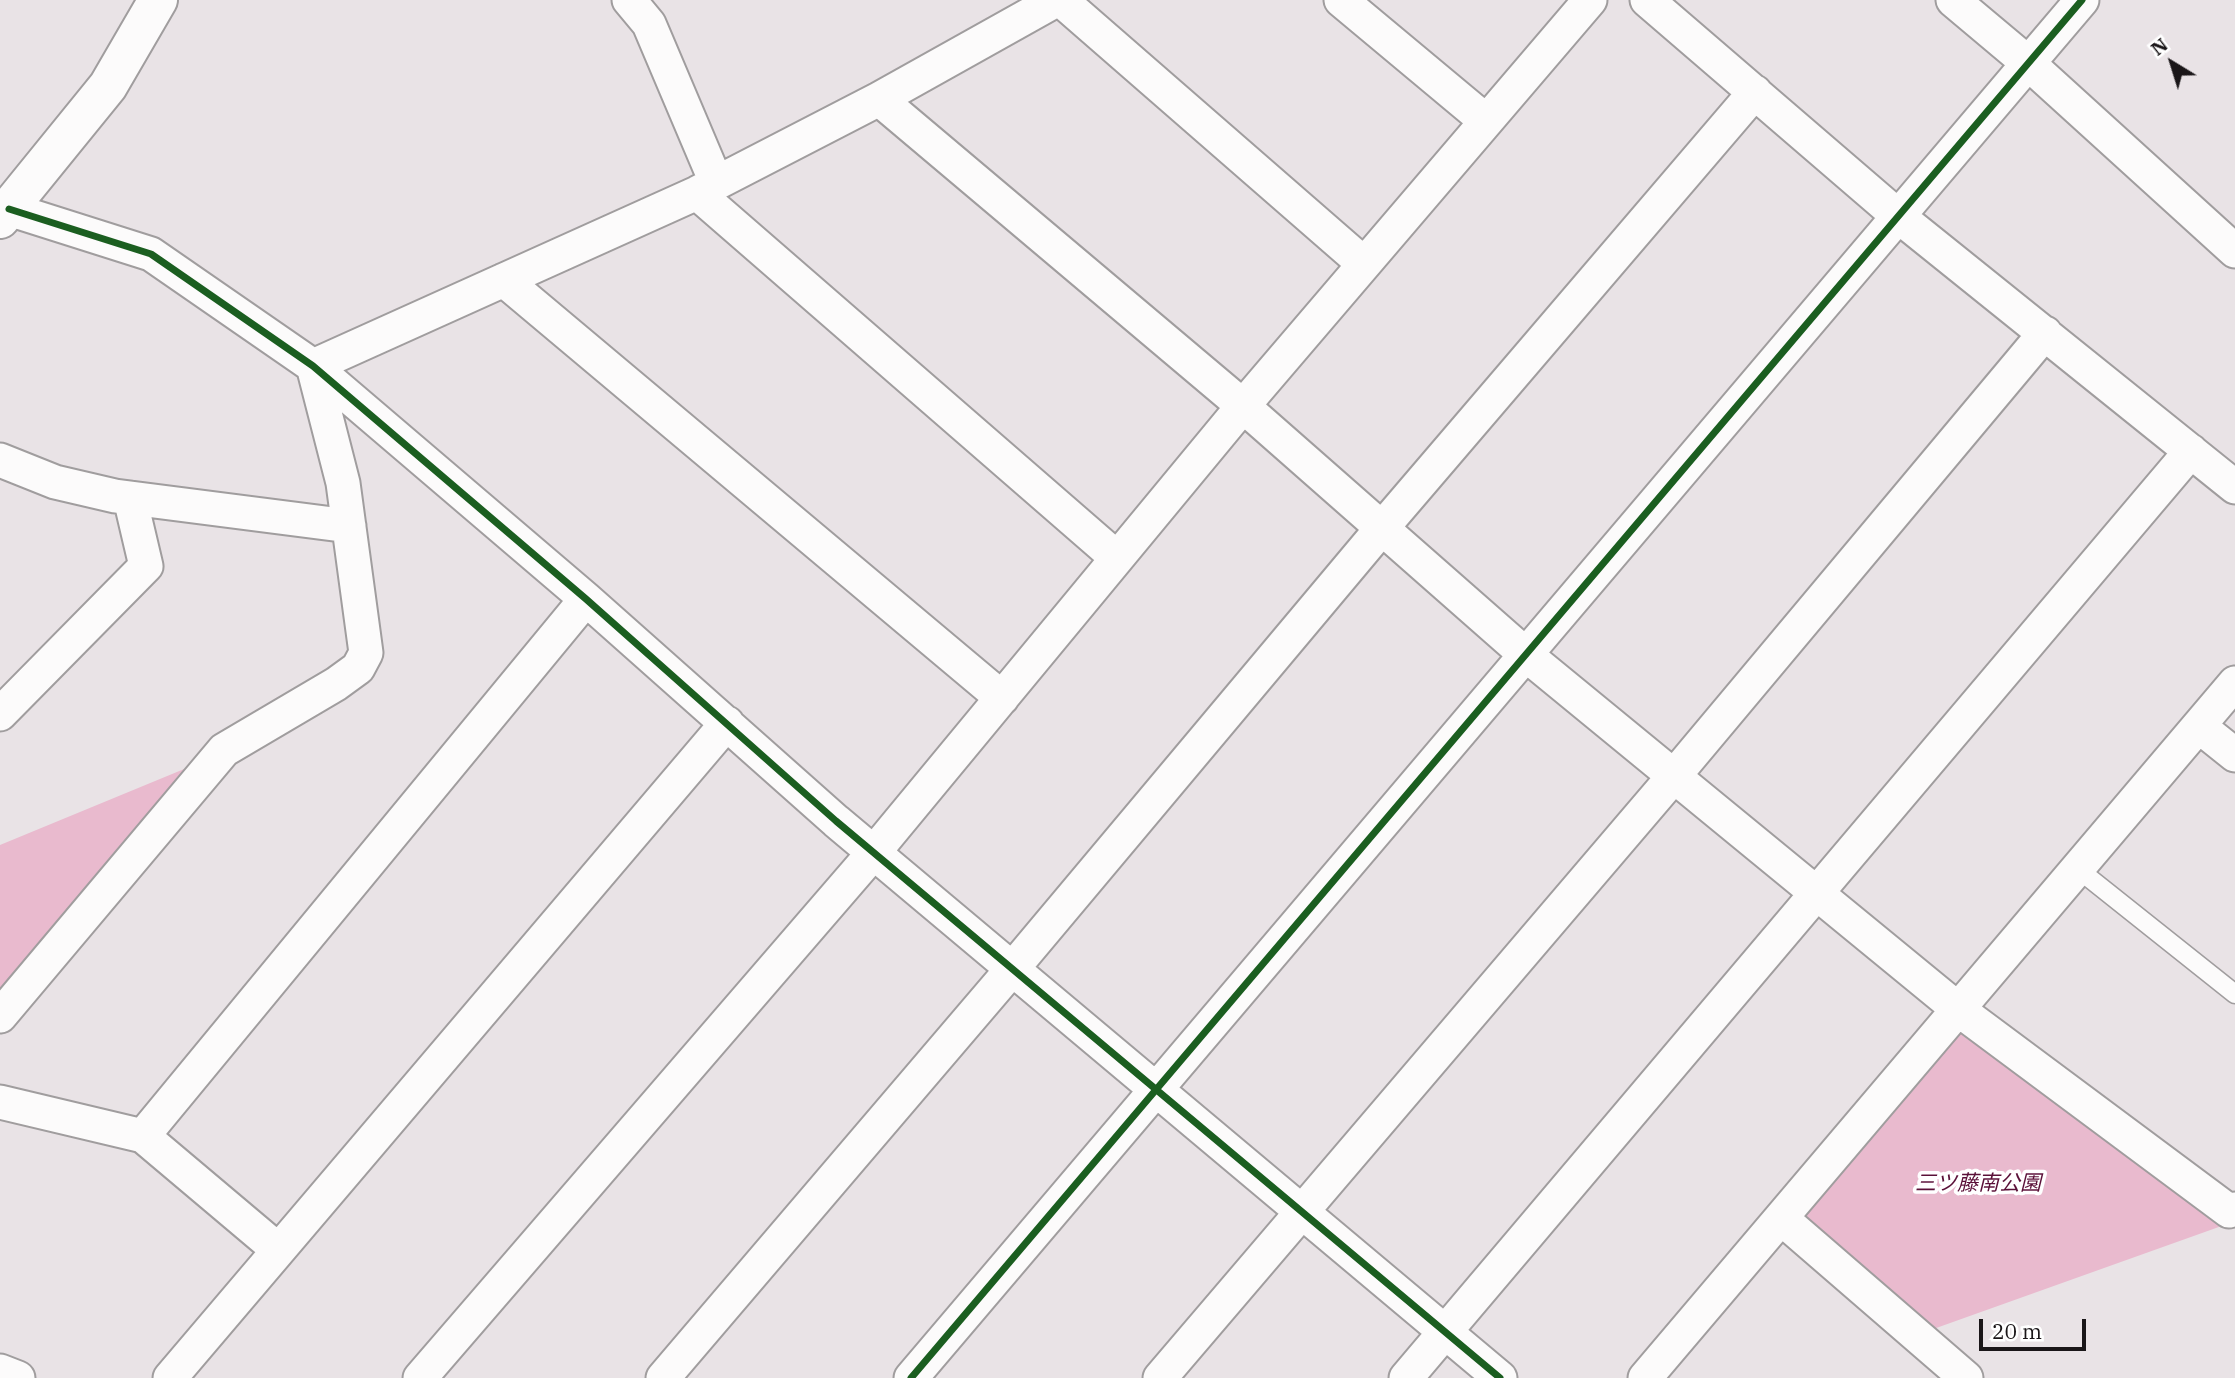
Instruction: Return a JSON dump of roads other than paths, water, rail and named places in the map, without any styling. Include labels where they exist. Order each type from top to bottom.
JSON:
[{"type":"street","points":[[158,0],[108,86],[3,211],[151,254],[313,366],[586,600],[836,821],[1500,1378]]},
{"type":"street","points":[[629,0],[649,24],[706,188],[1117,558]]},
{"type":"street","points":[[313,366],[706,188],[879,100],[1058,0],[1364,264]]},
{"type":"street","points":[[1341,0],[1486,121]]},
{"type":"street","points":[[420,1378],[875,851],[1243,406],[1590,0]]},
{"type":"street","points":[[1647,0],[1898,216],[2235,487]]},
{"type":"street","points":[[1952,0],[2028,63],[2235,251]]},
{"type":"street","points":[[911,1378],[2082,0]]},
{"type":"street","points":[[663,1378],[1013,968],[1382,528],[1755,92]]},
{"type":"street","points":[[879,100],[1243,406],[1525,654],[1959,1010],[2229,1211],[2235,1209]]},
{"type":"street","points":[[503,280],[1002,698]]},
{"type":"street","points":[[1160,1378],[1674,776],[2045,333]]},
{"type":"street","points":[[0,1016],[224,750],[336,684],[358,668],[366,653],[343,484],[313,366]]},
{"type":"street","points":[[1406,1378],[2191,452]]},
{"type":"street","points":[[0,460],[55,482],[130,498],[349,526]]},
{"type":"street","points":[[0,714],[146,566],[130,498]]},
{"type":"street","points":[[143,1136],[586,600]]},
{"type":"street","points":[[1645,1378],[2235,683]]},
{"type":"street","points":[[170,1378],[727,723]]},
{"type":"street","points":[[2200,727],[2235,755]]},
{"type":"street","points":[[0,1102],[143,1136],[277,1249]]},
{"type":"street","points":[[1781,1218],[1966,1378]]},
{"type":"street","points":[[0,1371],[18,1378]]},
{"type":"lane","points":[[2078,869],[2235,994]]},
{"type":"park label","name":"三ツ藤南公園","points":[[1978,1184]]}]
